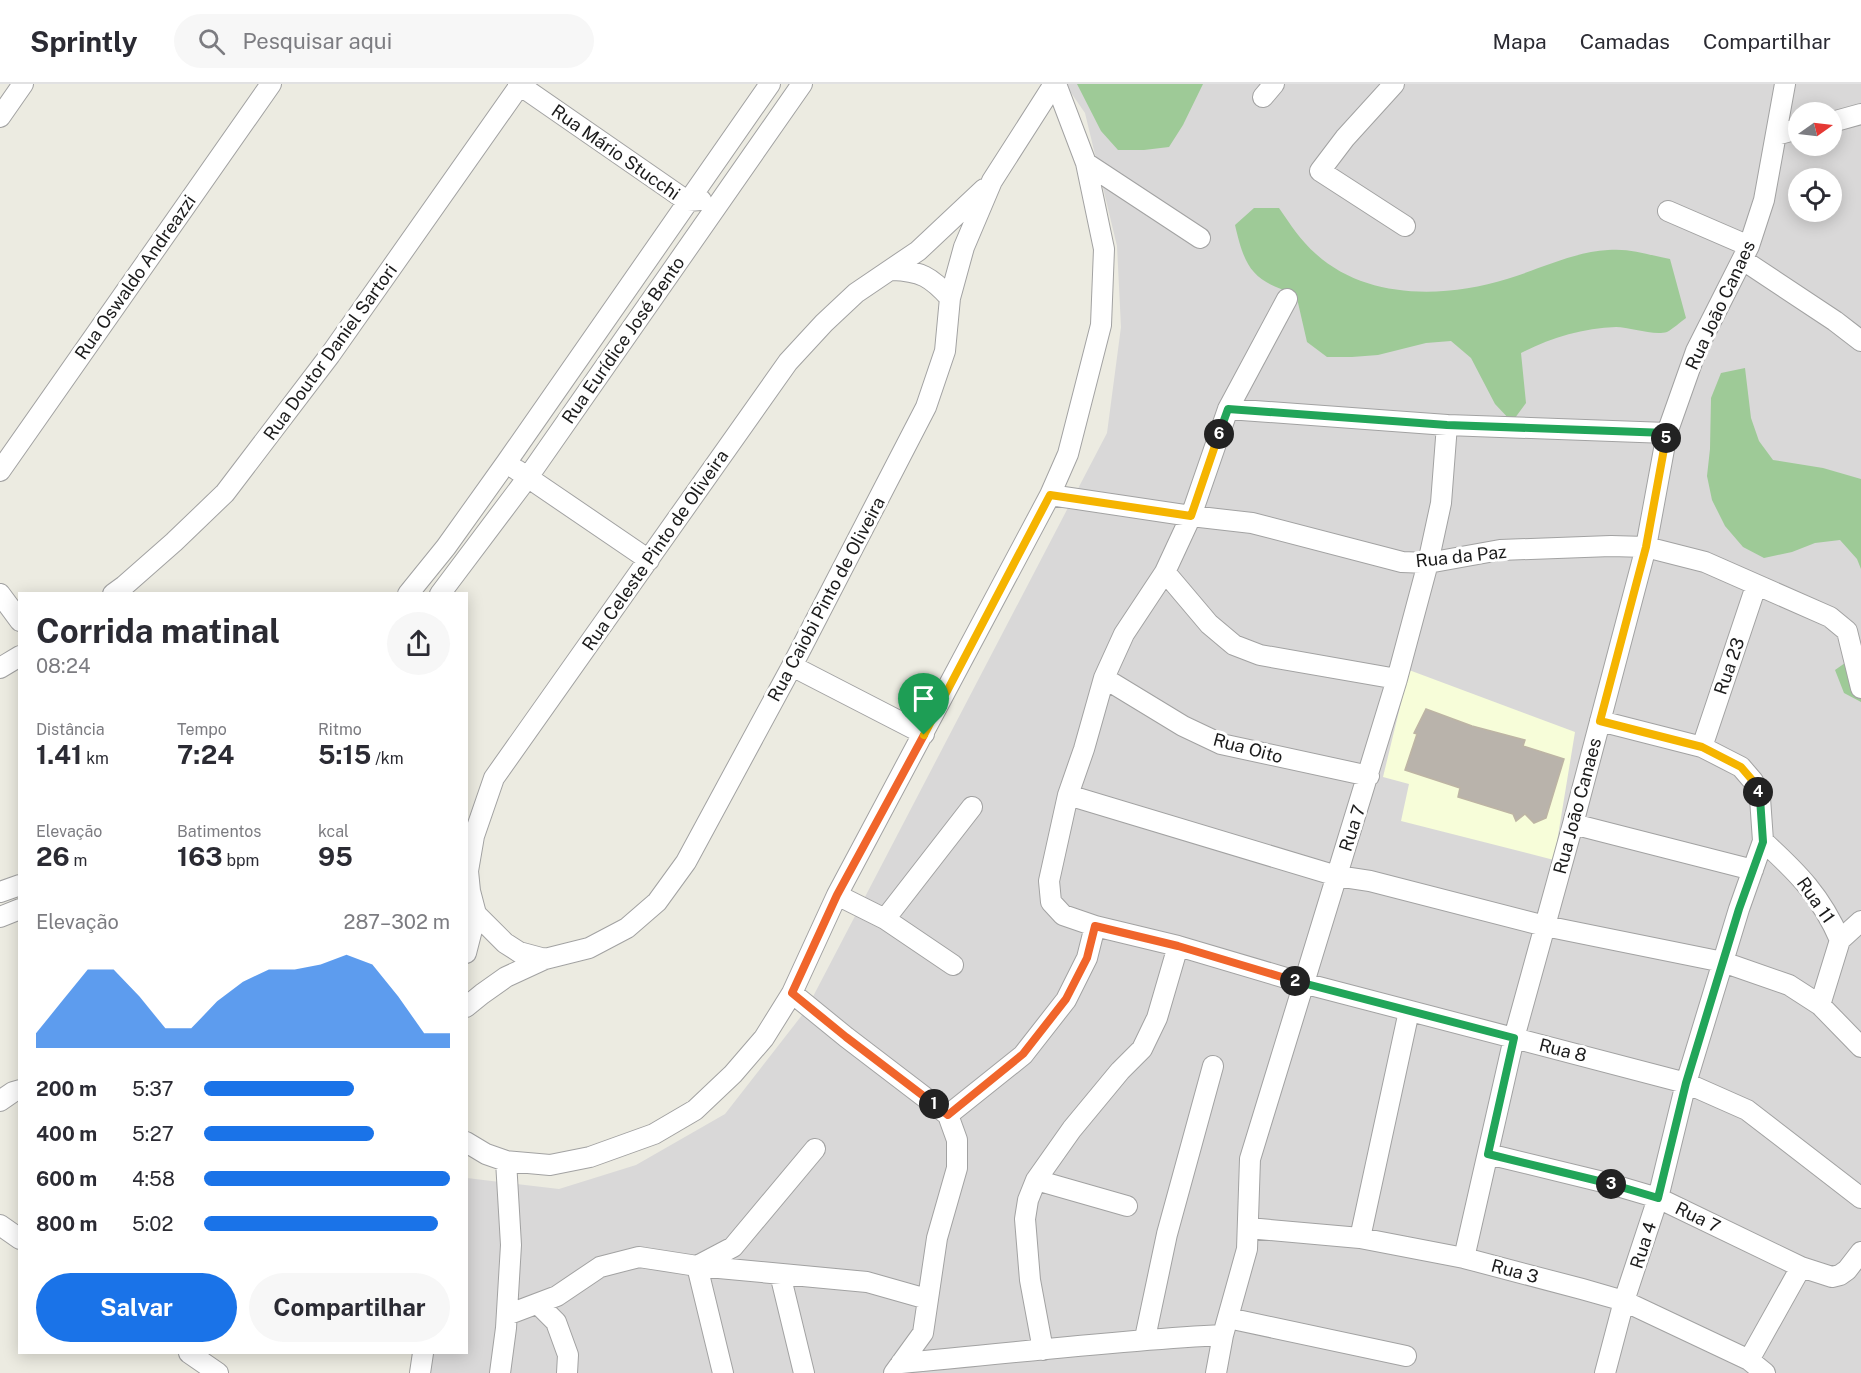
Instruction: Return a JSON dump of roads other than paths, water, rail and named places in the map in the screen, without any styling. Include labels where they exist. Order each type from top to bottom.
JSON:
[{"type":"street","points":[[0,117],[23,84]]},
{"type":"street","name":"Rua Oswaldo Andreazzi","points":[[0,471],[271,84]]},
{"type":"street","name":"Rua Eurídice José Bento","points":[[410,592],[446,547],[506,463],[770,84]]},
{"type":"street","name":"Rua Eurídice José Bento","points":[[442,592],[528,477],[802,84]]},
{"type":"street","points":[[468,1143],[486,1154],[506,1161],[550,1165],[590,1156],[654,1134],[695,1110],[734,1074],[764,1038],[792,993],[837,895],[1050,495],[1068,454],[1101,325],[1104,249],[1086,163],[1055,84]]},
{"type":"street","name":"Rua Caiobi Pinto de Oliveira","points":[[468,1005],[506,977],[545,959],[589,948],[627,928],[657,902],[686,861],[792,666],[926,407],[945,351],[950,298],[964,247],[992,181],[1055,84]]},
{"type":"street","points":[[1394,84],[1345,138],[1320,171],[1405,226]]},
{"type":"street","name":"Rua João Canaes","points":[[1464,1258],[1514,1038],[1646,547],[1667,433],[1696,351],[1746,253],[1764,200],[1785,84]]},
{"type":"street","name":"Rua Mário Stucchi","points":[[519,85],[687,201],[720,199]]},
{"type":"street","name":"Rua Doutor Daniel Sartori","points":[[115,592],[174,542],[225,493],[330,355],[519,85]]},
{"type":"street","points":[[1842,119],[1861,114]]},
{"type":"street","points":[[1776,135],[1788,132]]},
{"type":"street","points":[[1086,163],[1200,238]]},
{"type":"street","name":"Rua Celeste Pinto de Oliveira","points":[[476,914],[468,871],[474,836],[494,778],[788,362],[824,322],[848,301],[939,234],[992,181]]},
{"type":"street","points":[[1668,211],[1746,253],[1861,341]]},
{"type":"street","points":[[892,270],[923,274],[935,282],[950,298]]},
{"type":"street","points":[[1287,299],[1228,409],[1191,516],[1165,572],[1124,634],[1104,678],[1068,795],[1337,876],[1370,881],[1545,926],[1723,962],[1789,985],[1820,1005],[1861,1047]]},
{"type":"street","points":[[1228,409],[1447,425],[1667,433]]},
{"type":"street","name":"Rua 7","points":[[1216,1373],[1225,1326],[1246,1249],[1250,1159],[1369,777],[1397,679],[1428,563],[1441,503],[1447,425]]},
{"type":"street","points":[[506,463],[649,560]]},
{"type":"street","name":"Rua da Paz","points":[[1050,495],[1252,523],[1402,561],[1428,563],[1500,550],[1646,547],[1705,562],[1830,617],[1847,631],[1861,688]]},
{"type":"street","points":[[1165,572],[1209,624],[1234,645],[1260,655],[1397,679]]},
{"type":"street","name":"Rua 23","points":[[1702,747],[1756,586]]},
{"type":"street","points":[[0,594],[18,618]]},
{"type":"street","points":[[0,668],[18,657]]},
{"type":"street","points":[[792,666],[924,735]]},
{"type":"street","name":"Rua Oito","points":[[1104,678],[1183,726],[1221,744],[1369,777]]},
{"type":"street","points":[[1600,721],[1702,747],[1741,767],[1753,781],[1760,798],[1763,842]]},
{"type":"street","name":"Rua 8","points":[[1068,795],[1049,881],[1051,902],[1063,915],[1095,926],[1178,946],[1303,983],[1686,1083],[1747,1110],[1861,1198]]},
{"type":"street","points":[[885,919],[972,807]]},
{"type":"street","points":[[1573,824],[1753,870]]},
{"type":"street","name":"Rua 4","points":[[1605,1373],[1624,1301],[1658,1198],[1686,1083],[1763,842]]},
{"type":"street","name":"Rua 11","points":[[1763,842],[1817,895],[1830,915],[1840,940],[1820,1005]]},
{"type":"street","points":[[0,892],[18,886]]},
{"type":"street","points":[[837,895],[885,919],[953,965]]},
{"type":"street","points":[[0,917],[18,910]]},
{"type":"street","points":[[468,945],[476,914]]},
{"type":"street","points":[[476,914],[505,943],[519,952],[545,959]]},
{"type":"street","points":[[1840,940],[1861,921]]},
{"type":"street","points":[[948,1115],[1023,1054],[1066,999],[1087,958],[1095,926]]},
{"type":"street","points":[[1043,1350],[1030,1280],[1025,1219],[1028,1200],[1036,1180],[1072,1129],[1119,1071],[1142,1049],[1157,1018],[1178,946]]},
{"type":"street","points":[[792,993],[948,1115],[957,1140],[957,1168],[937,1238],[923,1333],[898,1368]]},
{"type":"street","points":[[1360,1238],[1410,1011]]},
{"type":"street","points":[[1145,1338],[1167,1234],[1213,1066]]},
{"type":"street","points":[[0,1101],[18,1091]]},
{"type":"street","points":[[697,1266],[733,1247],[815,1149]]},
{"type":"street","name":"Rua 7","points":[[1488,1154],[1658,1198],[1801,1267],[1832,1277],[1847,1270],[1861,1252]]},
{"type":"street","points":[[500,1373],[507,1316],[511,1245],[506,1161]]},
{"type":"street","points":[[1036,1180],[1128,1206]]},
{"type":"street","points":[[0,1225],[18,1238]]},
{"type":"street","name":"Rua 3","points":[[1248,1228],[1360,1238],[1464,1258],[1624,1301],[1749,1360],[1765,1373]]},
{"type":"street","points":[[507,1316],[557,1296],[600,1267],[639,1257],[697,1266],[867,1282],[927,1299]]},
{"type":"street","points":[[697,1266],[723,1373]]},
{"type":"street","points":[[1749,1360],[1801,1267]]},
{"type":"street","points":[[780,1274],[804,1373]]},
{"type":"street","points":[[538,1304],[556,1322],[568,1355],[567,1373]]},
{"type":"street","points":[[898,1368],[1225,1326],[1406,1356]]},
{"type":"street","points":[[190,1354],[218,1373]]},
{"type":"street","points":[[420,1373],[423,1354]]}]
